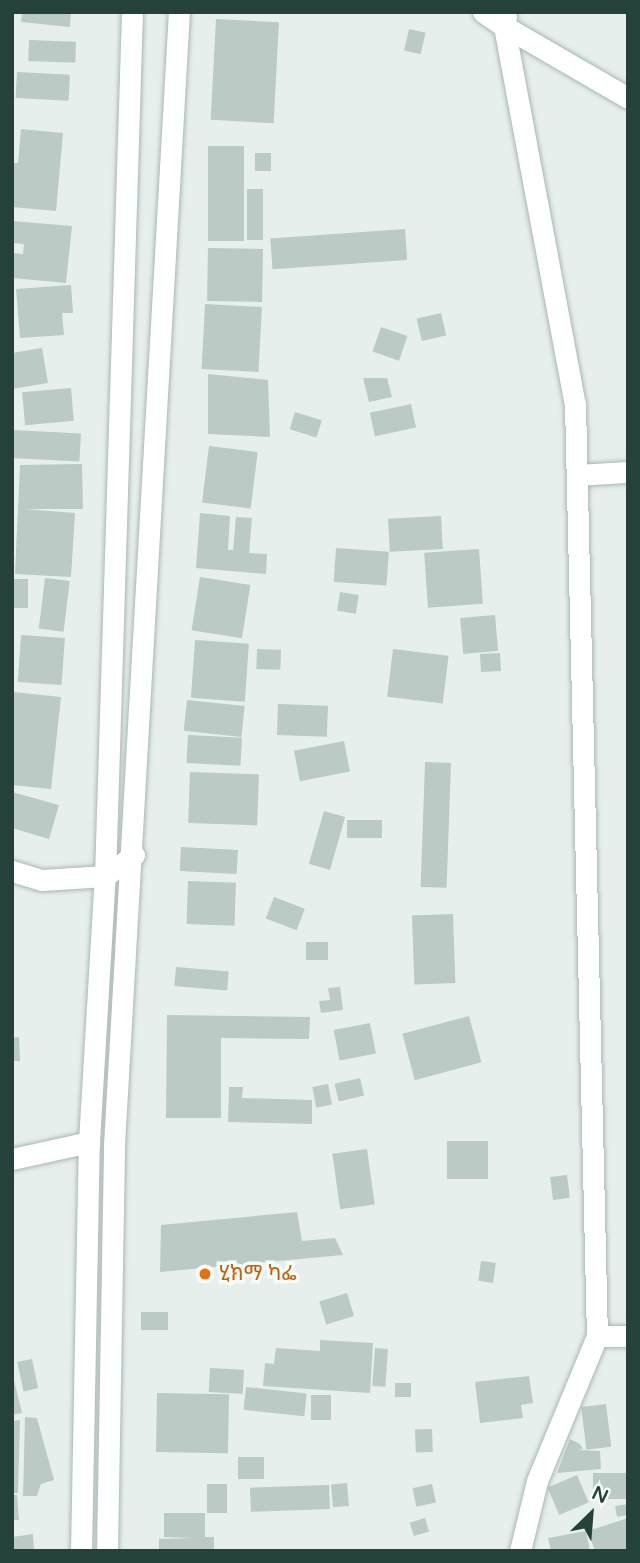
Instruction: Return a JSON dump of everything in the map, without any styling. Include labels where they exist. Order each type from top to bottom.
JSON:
[{"type":"main road","points":[[107,1551],[89,1142],[105,876],[132,12]]},
{"type":"main road","points":[[81,1551],[134,855],[179,12]]},
{"type":"main road","points":[[483,12],[506,19],[628,98]]},
{"type":"main road","points":[[506,19],[575,404],[597,1336],[537,1481],[520,1551]]},
{"type":"main road","points":[[576,475],[628,472]]},
{"type":"main road","points":[[12,871],[42,880],[105,876],[134,855]]},
{"type":"main road","points":[[12,1159],[89,1142]]},
{"type":"main road","points":[[597,1336],[628,1336]]},
{"type":"building","points":[[22,12],[71,12],[70,27],[21,22]]},
{"type":"building","points":[[216,19],[279,22],[274,123],[211,120]]},
{"type":"building","points":[[409,29],[426,33],[421,54],[404,50]]},
{"type":"building","points":[[29,40],[76,42],[75,63],[28,61]]},
{"type":"building","points":[[17,72],[70,75],[69,101],[16,98]]},
{"type":"building","points":[[21,129],[63,133],[56,211],[12,207],[12,163],[18,163]]},
{"type":"building","points":[[208,146],[244,146],[244,241],[208,241]]},
{"type":"building","points":[[255,153],[271,153],[271,171],[255,171]]},
{"type":"building","points":[[247,189],[263,189],[263,240],[247,240]]},
{"type":"building","points":[[12,221],[72,226],[66,283],[12,278],[13,253],[23,254],[24,244],[12,243]]},
{"type":"building","points":[[405,229],[407,260],[272,269],[270,238]]},
{"type":"building","points":[[208,248],[263,249],[262,302],[207,301]]},
{"type":"building","points":[[71,285],[73,313],[62,313],[64,335],[20,338],[16,289]]},
{"type":"building","points":[[205,304],[262,307],[259,372],[202,369]]},
{"type":"building","points":[[441,313],[446,335],[422,341],[417,319]]},
{"type":"building","points":[[381,327],[407,336],[399,361],[373,352]]},
{"type":"building","points":[[42,348],[48,383],[12,389],[12,353]]},
{"type":"building","points":[[208,374],[268,380],[270,437],[208,434]]},
{"type":"building","points":[[363,378],[387,378],[392,397],[369,402]]},
{"type":"building","points":[[71,388],[74,421],[25,425],[22,392]]},
{"type":"building","points":[[411,404],[416,427],[375,436],[370,413]]},
{"type":"building","points":[[295,412],[322,420],[317,437],[290,429]]},
{"type":"building","points":[[12,430],[81,434],[79,462],[12,458]]},
{"type":"building","points":[[209,446],[258,452],[251,509],[202,503]]},
{"type":"building","points":[[82,464],[83,509],[24,509],[75,513],[71,577],[15,574],[20,465]]},
{"type":"building","points":[[200,513],[230,516],[228,550],[233,550],[236,517],[252,518],[249,553],[267,554],[266,574],[196,568]]},
{"type":"building","points":[[441,516],[443,549],[390,552],[388,519]]},
{"type":"building","points":[[336,548],[389,552],[386,586],[334,582]]},
{"type":"building","points":[[479,549],[483,604],[428,608],[424,553]]},
{"type":"building","points":[[200,577],[250,585],[242,638],[192,630]]},
{"type":"building","points":[[45,578],[70,581],[64,632],[39,629]]},
{"type":"building","points":[[12,579],[28,579],[28,608],[12,608]]},
{"type":"building","points":[[340,592],[359,595],[356,614],[337,611]]},
{"type":"building","points":[[495,615],[498,651],[463,654],[460,618]]},
{"type":"building","points":[[21,635],[65,638],[62,685],[18,682]]},
{"type":"building","points":[[195,640],[249,644],[245,702],[191,698]]},
{"type":"building","points":[[257,649],[281,650],[280,670],[256,669]]},
{"type":"building","points":[[393,649],[449,656],[443,703],[387,697]]},
{"type":"building","points":[[500,653],[501,671],[481,672],[480,654]]},
{"type":"building","points":[[13,692],[61,697],[51,789],[12,785]]},
{"type":"building","points":[[187,700],[245,706],[241,737],[184,731]]},
{"type":"building","points":[[278,704],[328,706],[327,737],[277,735]]},
{"type":"building","points":[[188,735],[242,738],[240,766],[187,763]]},
{"type":"building","points":[[344,741],[350,771],[300,781],[294,751]]},
{"type":"building","points":[[425,762],[451,763],[447,888],[421,887]]},
{"type":"building","points":[[190,772],[259,774],[257,825],[188,823]]},
{"type":"building","points":[[12,792],[59,805],[49,839],[12,828]]},
{"type":"building","points":[[324,811],[345,817],[330,870],[309,864]]},
{"type":"building","points":[[347,820],[382,820],[382,838],[347,838]]},
{"type":"building","points":[[181,847],[238,850],[237,874],[180,871]]},
{"type":"building","points":[[188,881],[236,883],[234,926],[186,924]]},
{"type":"building","points":[[274,897],[305,909],[297,930],[266,918]]},
{"type":"building","points":[[453,914],[455,983],[414,984],[412,915]]},
{"type":"building","points":[[306,942],[328,942],[328,960],[306,960]]},
{"type":"building","points":[[176,967],[229,972],[227,991],[174,986]]},
{"type":"building","points":[[340,987],[343,1010],[321,1013],[319,1001],[330,1000],[328,988]]},
{"type":"building","points":[[167,1015],[310,1017],[309,1039],[221,1038],[221,1118],[166,1118]]},
{"type":"building","points":[[469,1016],[481,1062],[415,1080],[402,1034]]},
{"type":"building","points":[[370,1023],[376,1053],[340,1060],[334,1030]]},
{"type":"building","points":[[19,1037],[20,1061],[12,1061],[12,1038]]},
{"type":"building","points":[[360,1078],[364,1096],[339,1101],[335,1084]]},
{"type":"building","points":[[328,1084],[332,1105],[316,1108],[312,1087]]},
{"type":"building","points":[[229,1087],[243,1087],[242,1098],[312,1100],[312,1124],[228,1122]]},
{"type":"building","points":[[447,1141],[488,1141],[488,1179],[447,1179]]},
{"type":"building","points":[[367,1149],[375,1204],[340,1209],[332,1154]]},
{"type":"building","points":[[567,1175],[570,1198],[553,1200],[550,1177]]},
{"type":"building","points":[[297,1212],[302,1241],[335,1238],[343,1255],[160,1272],[161,1225]]},
{"type":"building","points":[[481,1261],[496,1263],[493,1283],[478,1281]]},
{"type":"building","points":[[347,1293],[354,1316],[326,1324],[319,1301]]},
{"type":"building","points":[[141,1312],[168,1312],[168,1330],[141,1330]]},
{"type":"building","points":[[320,1340],[373,1343],[370,1393],[263,1386],[265,1363],[274,1364],[276,1348],[320,1351]]},
{"type":"building","points":[[375,1348],[388,1349],[385,1387],[372,1386]]},
{"type":"building","points":[[32,1359],[38,1388],[24,1391],[17,1362]]},
{"type":"building","points":[[210,1368],[244,1370],[243,1394],[209,1392]]},
{"type":"building","points":[[12,1372],[22,1413],[12,1415]]},
{"type":"building","points":[[529,1376],[533,1403],[521,1405],[523,1418],[480,1423],[475,1382]]},
{"type":"building","points":[[395,1383],[411,1383],[411,1397],[395,1397]]},
{"type":"building","points":[[246,1387],[307,1393],[304,1416],[244,1410]]},
{"type":"building","points":[[157,1393],[229,1394],[228,1453],[156,1452]]},
{"type":"building","points":[[311,1395],[331,1395],[331,1420],[311,1420]]},
{"type":"building","points":[[606,1404],[611,1447],[586,1450],[581,1407]]},
{"type":"building","points":[[25,1417],[37,1418],[54,1480],[41,1484],[37,1496],[23,1496]]},
{"type":"building","points":[[20,1420],[18,1493],[12,1493],[12,1421]]},
{"type":"building","points":[[432,1429],[433,1452],[416,1453],[415,1430]]},
{"type":"building","points":[[570,1439],[580,1444],[583,1449],[577,1450],[600,1451],[601,1469],[557,1473]]},
{"type":"building","points":[[238,1457],[264,1457],[264,1479],[238,1479]]},
{"type":"building","points":[[593,1473],[628,1473],[628,1499],[593,1499]]},
{"type":"building","points":[[577,1475],[589,1503],[559,1515],[548,1488]]},
{"type":"building","points":[[347,1483],[349,1506],[333,1507],[331,1484]]},
{"type":"building","points":[[207,1484],[227,1484],[227,1513],[207,1513]]},
{"type":"building","points":[[432,1484],[436,1503],[416,1507],[412,1488]]},
{"type":"building","points":[[329,1485],[330,1509],[251,1512],[250,1488]]},
{"type":"building","points":[[12,1495],[17,1495],[19,1520],[12,1520]]},
{"type":"building","points":[[628,1504],[628,1515],[617,1517],[615,1506]]},
{"type":"building","points":[[164,1513],[205,1513],[205,1537],[214,1537],[214,1551],[159,1551],[159,1539],[195,1538],[164,1537]]},
{"type":"building","points":[[425,1518],[429,1531],[414,1536],[410,1523]]},
{"type":"building","points":[[628,1518],[628,1550],[595,1551],[588,1531]]},
{"type":"building","points":[[586,1531],[590,1551],[551,1551],[548,1538]]},
{"type":"building","points":[[33,1534],[34,1551],[12,1551],[12,1537]]},
{"type":"place","name":"ሂክማ ካፌ","points":[[205,1274]]}]
